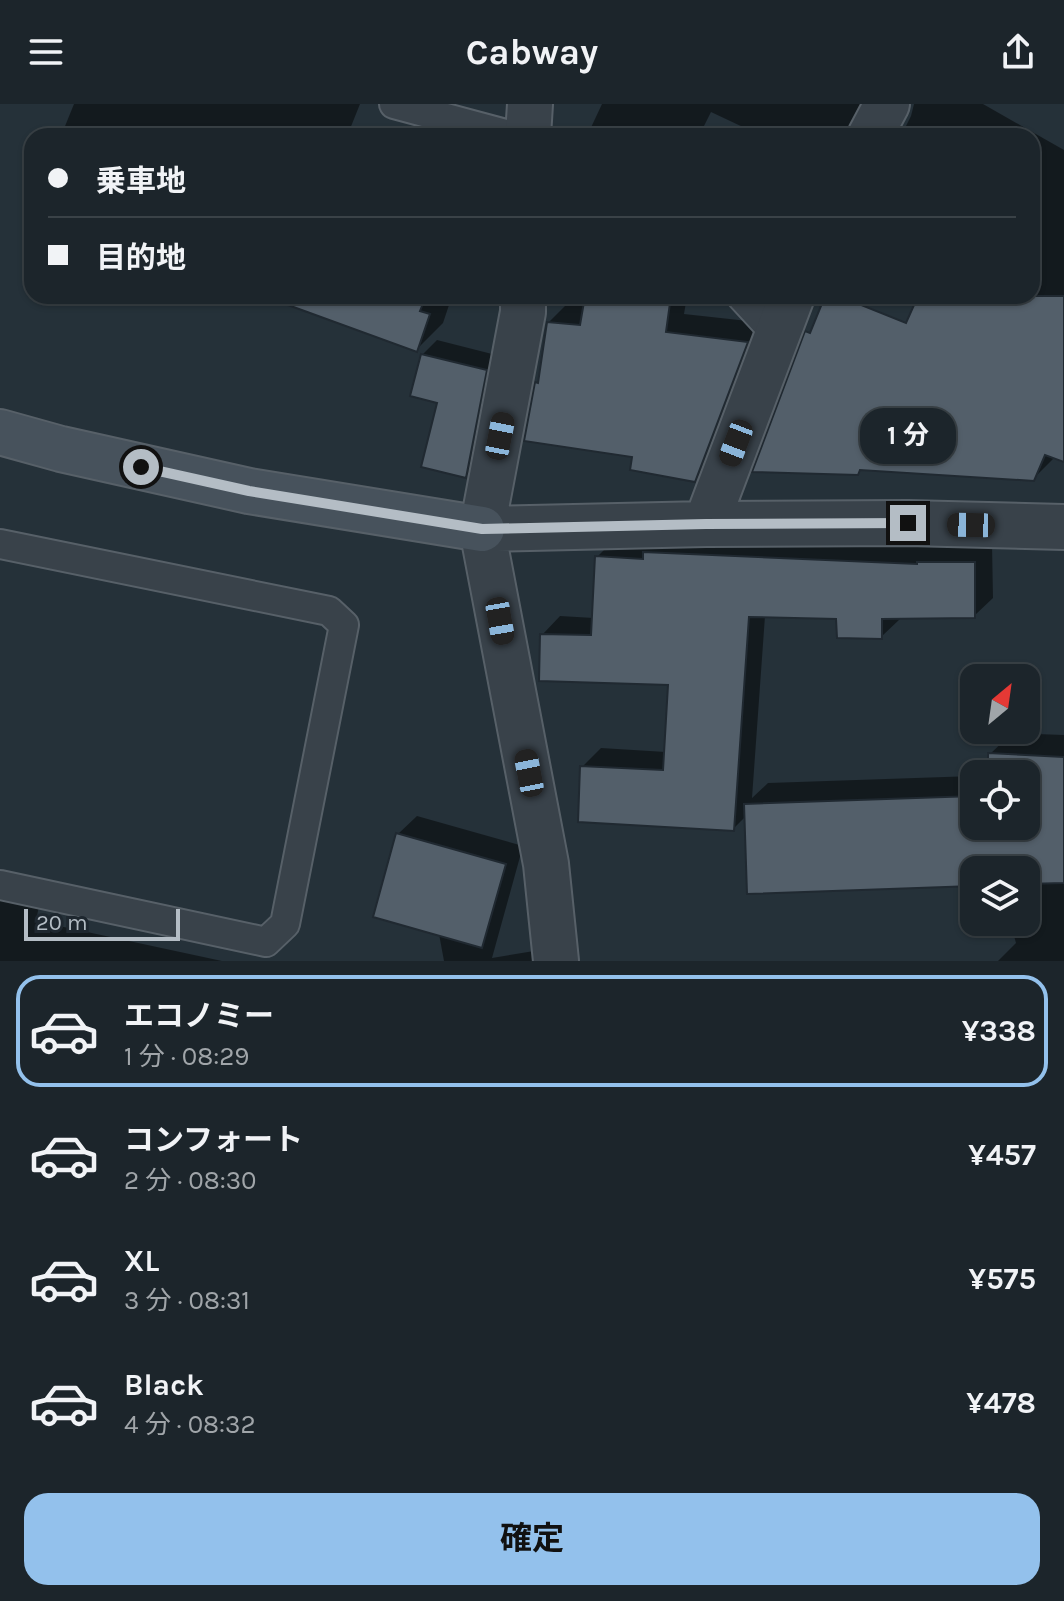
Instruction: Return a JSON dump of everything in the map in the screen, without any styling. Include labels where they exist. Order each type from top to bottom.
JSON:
[{"type":"street","points":[[528,128],[530,104]]},
{"type":"street","points":[[874,128],[887,104]]},
{"type":"street","points":[[523,304],[482,529],[546,864],[556,961]]},
{"type":"street","points":[[706,524],[784,315]]},
{"type":"street","points":[[0,432],[61,449],[249,491],[482,529],[908,523],[1064,527]]},
{"type":"lane","points":[[394,104],[483,128]]},
{"type":"lane","points":[[759,304],[784,315]]},
{"type":"lane","points":[[0,544],[329,611],[344,625],[285,924],[266,942],[0,885]]},
{"type":"building","points":[[1040,296],[1064,296],[1064,462],[1045,455],[1034,481],[860,470],[858,475],[752,472],[805,331],[810,333],[822,304],[859,304],[906,323],[914,304],[1040,304]]},
{"type":"building","points":[[285,304],[423,304],[420,311],[430,314],[417,352]]},
{"type":"building","points":[[584,304],[670,304],[666,332],[748,342],[695,482],[630,470],[632,457],[524,441],[535,382],[538,383],[547,322],[580,325]]},
{"type":"building","points":[[421,354],[487,370],[466,478],[421,467],[437,403],[410,396]]},
{"type":"building","points":[[643,552],[917,564],[975,562],[975,618],[882,619],[882,639],[837,638],[836,619],[749,617],[734,831],[578,822],[580,766],[663,770],[668,685],[539,681],[540,634],[591,635],[595,556],[643,559]]},
{"type":"building","points":[[988,753],[1064,757],[1064,883],[1040,884],[1040,856],[960,856],[960,886],[747,894],[744,804],[960,796],[960,840],[1040,840],[1040,760],[988,760]]},
{"type":"building","points":[[396,833],[506,864],[482,948],[373,917]]},
{"type":"route","points":[[141,467],[249,491],[482,529],[908,523]]}]
